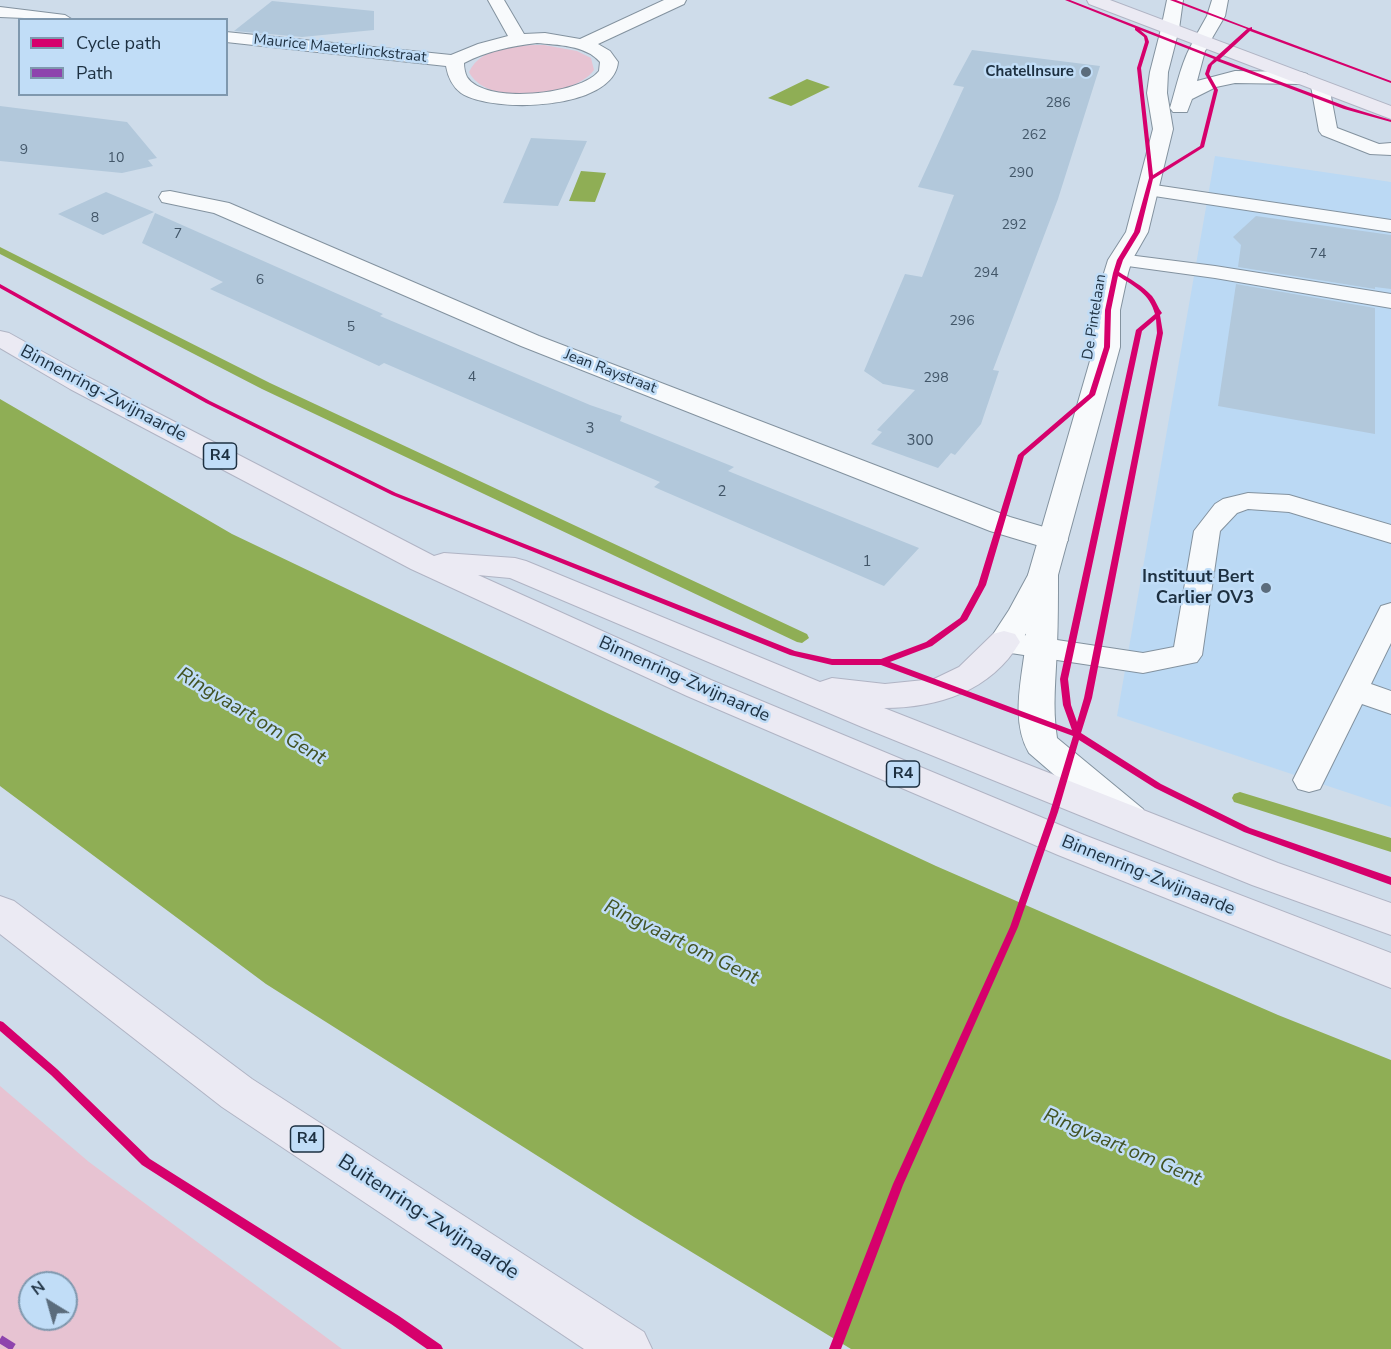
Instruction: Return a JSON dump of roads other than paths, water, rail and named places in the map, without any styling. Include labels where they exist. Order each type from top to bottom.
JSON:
[{"type":"highway","points":[[1095,0],[1173,13]]},
{"type":"highway","points":[[1152,4],[1300,78],[1391,113]]},
{"type":"highway","points":[[1207,33],[1391,93]]},
{"type":"highway","name":"Binnenring-Zwijnaarde","points":[[0,338],[79,383],[422,561],[699,688],[1071,845],[1391,971]]},
{"type":"highway","name":"R4","points":[[422,561],[515,568],[874,718],[1264,874],[1391,919]]},
{"type":"highway","points":[[786,680],[850,694],[899,695],[947,688],[973,674],[1004,642]]},
{"type":"highway","name":"Buitenring-Zwijnaarde","points":[[0,912],[237,1093],[627,1349]]},
{"type":"street","points":[[496,0],[518,39]]},
{"type":"street","points":[[583,44],[678,0]]},
{"type":"street","name":"De Pintelaan","points":[[1163,129],[1179,117],[1182,97],[1196,51],[1216,16],[1220,0]]},
{"type":"street","points":[[0,12],[49,18]]},
{"type":"street","name":"De Pintelaan","points":[[1004,642],[1023,614],[1043,574],[1107,347],[1108,309],[1120,260],[1137,232],[1163,129],[1157,93],[1159,72],[1173,13]]},
{"type":"street","name":"Maurice Maeterlinckstraat","points":[[228,37],[454,61]]},
{"type":"street","points":[[518,39],[556,40],[583,44],[599,52],[609,62],[609,68],[603,78],[590,88],[568,95],[544,99],[508,99],[470,90],[458,82],[453,72],[454,61],[491,44],[518,39]]},
{"type":"street","points":[[1182,97],[1210,82],[1235,76],[1300,78]]},
{"type":"street","name":"Jean Raystraat","points":[[170,197],[221,208],[530,341],[1000,524],[1053,540]]},
{"type":"street","name":"De Pintelaan","points":[[1043,574],[1041,647],[1036,693],[1036,714],[1041,744],[1134,822]]},
{"type":"lane","points":[[1320,86],[1328,131],[1377,150],[1391,149]]},
{"type":"lane","points":[[1148,190],[1391,226]]},
{"type":"lane","points":[[1120,260],[1215,272],[1391,301]]},
{"type":"lane","points":[[1004,642],[1143,663],[1187,655],[1207,531],[1215,516],[1233,504],[1260,500],[1289,503],[1391,534]]},
{"type":"lane","points":[[1310,780],[1391,613]]},
{"type":"lane","points":[[1353,689],[1391,703]]},
{"type":"water","points":[[807,79],[830,87],[791,106],[768,98]]},
{"type":"water","points":[[581,171],[606,173],[595,202],[569,201]]},
{"type":"water","name":"Ringvaart om Gent","points":[[0,399],[232,534],[605,712],[936,866],[1278,1015],[1391,1060],[1391,1349],[851,1349],[634,1217],[266,984],[0,786]]},
{"type":"waterway","points":[[0,250],[266,386],[802,638]]},
{"type":"waterway","points":[[1240,798],[1391,845]]},
{"type":"place","name":"ChatelInsure","points":[[1086,72]]},
{"type":"place","name":"Instituut Bert Carlier OV3","points":[[1266,588]]}]
